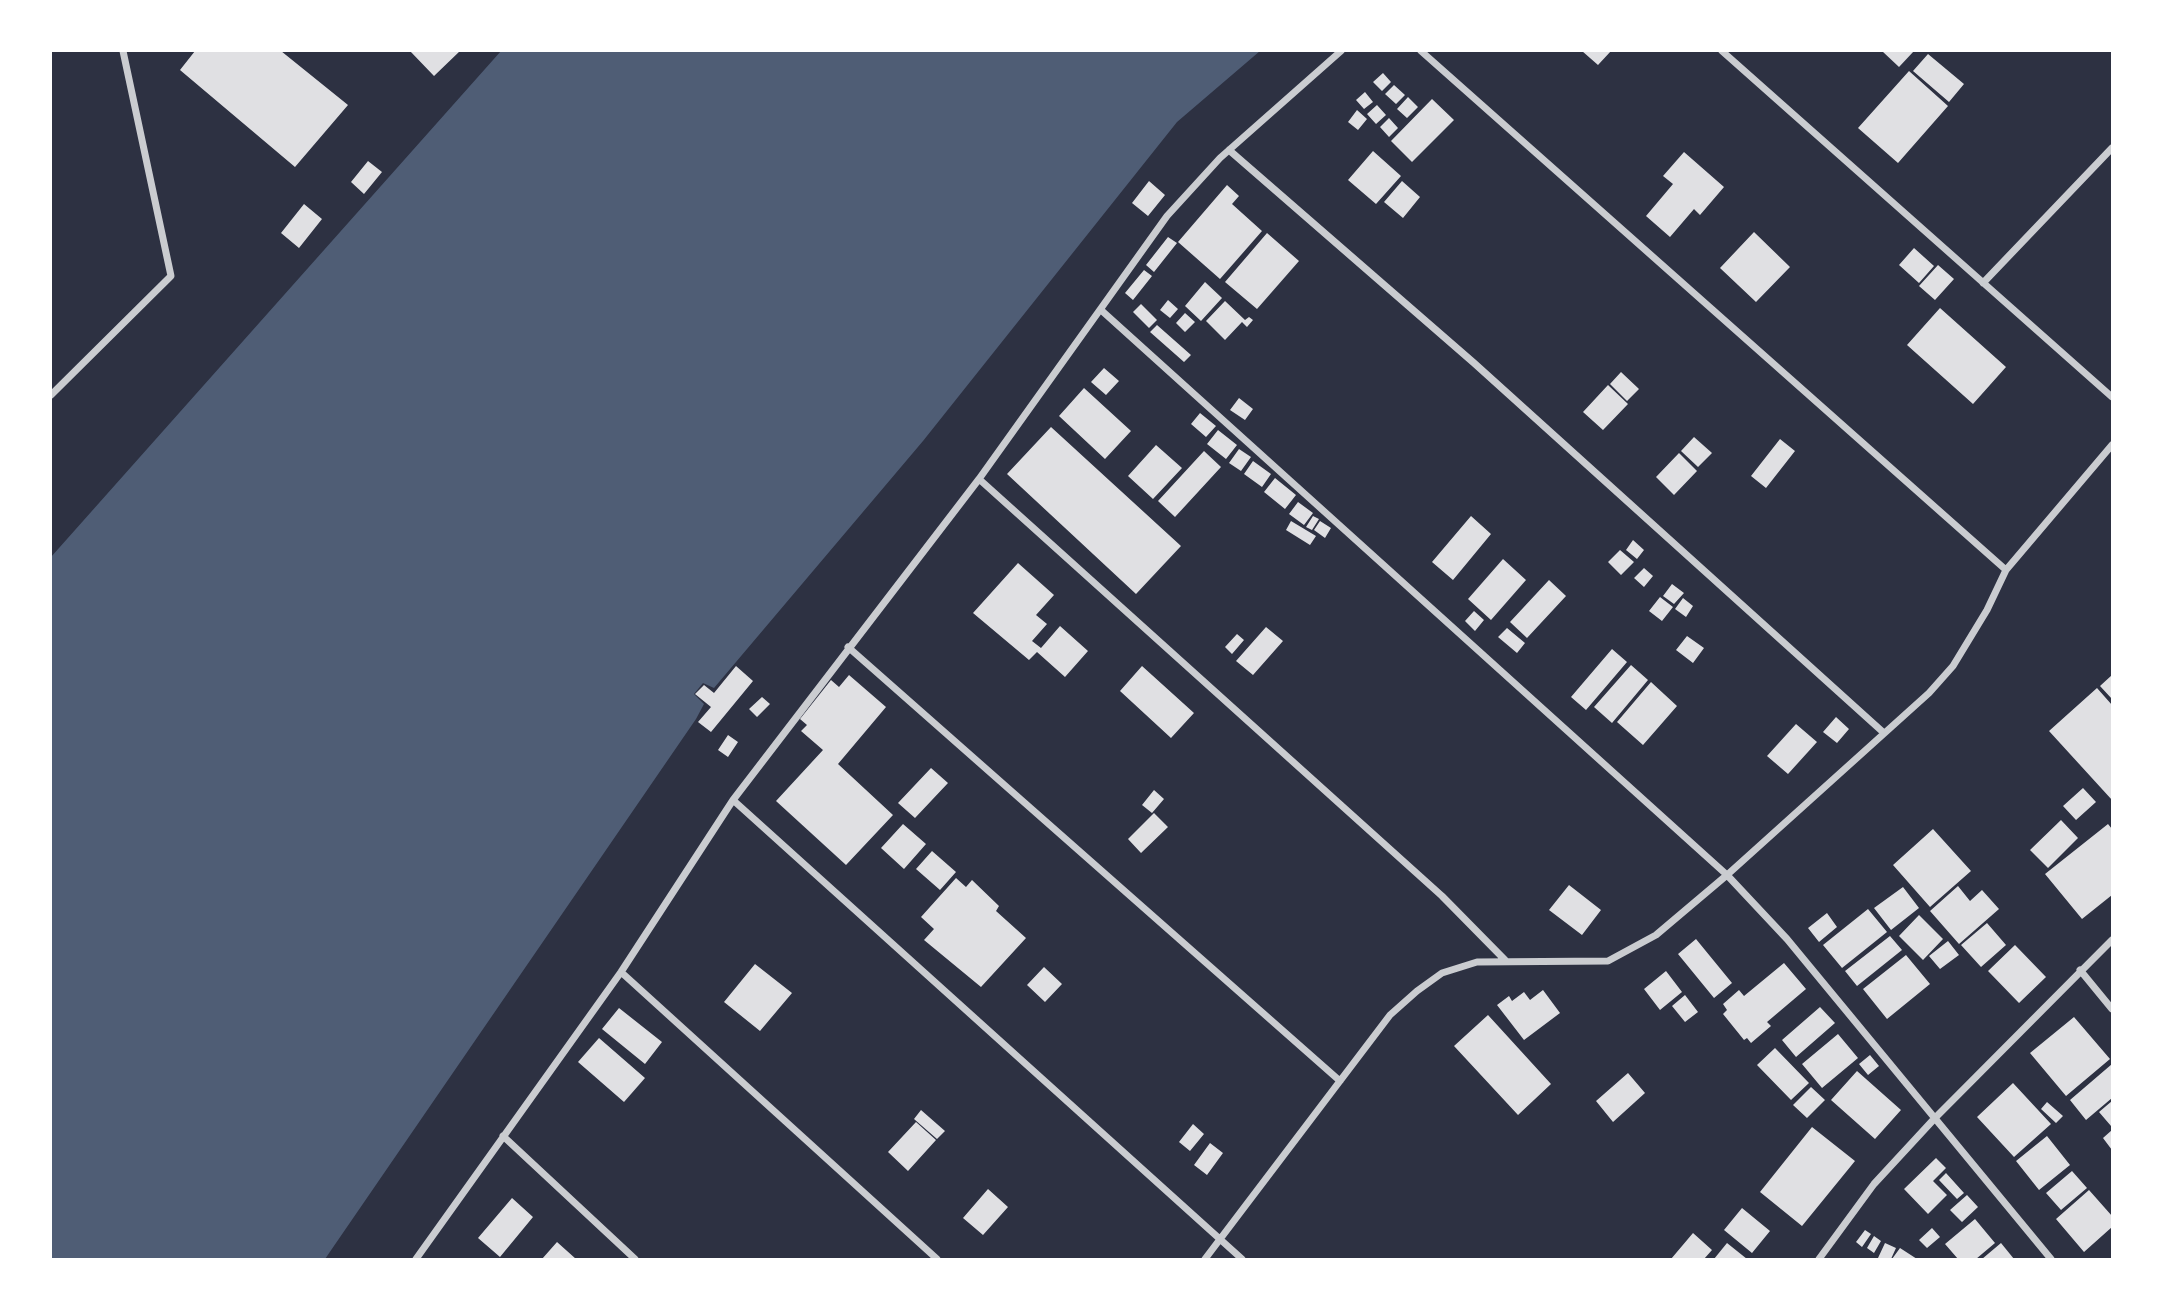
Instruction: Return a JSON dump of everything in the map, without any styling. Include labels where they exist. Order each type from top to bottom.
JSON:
[{"type":"street","points":[[51,395],[171,276],[123,51]]},
{"type":"street","points":[[416,1259],[621,972],[733,800],[979,479],[1167,216],[1229,150],[1341,51]]},
{"type":"street","points":[[1421,51],[2006,570]]},
{"type":"street","points":[[1722,51],[2112,397]]},
{"type":"street","points":[[1983,283],[2112,148]]},
{"type":"street","points":[[1229,150],[1474,363],[1884,733]]},
{"type":"street","points":[[1101,310],[1727,875],[1787,939],[2050,1259]]},
{"type":"street","points":[[1205,1259],[1390,1015],[1417,991],[1442,973],[1477,962],[1608,961],[1656,935],[1727,875],[1884,733],[1953,666],[1987,610],[2006,570],[2112,445]]},
{"type":"street","points":[[979,479],[1442,896],[1505,960]]},
{"type":"street","points":[[848,647],[1340,1081]]},
{"type":"street","points":[[733,800],[1242,1259]]},
{"type":"street","points":[[1819,1259],[1874,1184],[1935,1118],[2112,940]]},
{"type":"street","points":[[2080,970],[2112,1009]]},
{"type":"street","points":[[621,972],[936,1259]]},
{"type":"street","points":[[503,1136],[635,1259]]},
{"type":"water","points":[[501,51],[1260,51],[1177,122],[923,441],[714,688],[703,683],[694,694],[704,704],[696,719],[325,1259],[51,1259],[51,557]]},
{"type":"building","points":[[195,51],[281,51],[348,105],[295,167],[180,70]]},
{"type":"building","points":[[410,51],[460,51],[434,76]]},
{"type":"building","points":[[1582,51],[1611,51],[1598,65]]},
{"type":"building","points":[[1882,51],[1914,51],[1899,67]]},
{"type":"building","points":[[1928,54],[1964,84],[1949,102],[1913,71]]},
{"type":"building","points":[[1909,71],[1948,106],[1898,163],[1858,128]]},
{"type":"building","points":[[1383,73],[1391,82],[1382,91],[1373,82]]},
{"type":"building","points":[[1394,85],[1405,95],[1396,104],[1385,94]]},
{"type":"building","points":[[1365,92],[1373,102],[1364,109],[1356,100]]},
{"type":"building","points":[[1408,97],[1418,107],[1407,118],[1397,109]]},
{"type":"building","points":[[1432,99],[1454,120],[1412,162],[1391,141]]},
{"type":"building","points":[[1377,105],[1386,115],[1376,124],[1367,114]]},
{"type":"building","points":[[1357,110],[1367,119],[1358,130],[1348,122]]},
{"type":"building","points":[[1389,118],[1398,128],[1389,137],[1380,127]]},
{"type":"building","points":[[1373,151],[1401,176],[1376,204],[1348,180]]},
{"type":"building","points":[[1684,152],[1724,187],[1700,215],[1694,209],[1670,237],[1646,216],[1673,184],[1663,176]]},
{"type":"building","points":[[368,161],[382,172],[364,194],[351,182]]},
{"type":"building","points":[[1149,181],[1165,195],[1148,216],[1132,203]]},
{"type":"building","points":[[1402,181],[1420,197],[1403,218],[1384,202]]},
{"type":"building","points":[[1227,185],[1239,196],[1232,204],[1262,231],[1220,279],[1178,242]]},
{"type":"building","points":[[304,204],[322,219],[299,248],[281,233]]},
{"type":"building","points":[[1754,232],[1790,267],[1756,302],[1720,268]]},
{"type":"building","points":[[1267,233],[1299,261],[1257,309],[1225,282]]},
{"type":"building","points":[[1168,237],[1177,243],[1154,272],[1146,265]]},
{"type":"building","points":[[1914,248],[1934,266],[1919,283],[1899,265]]},
{"type":"building","points":[[1938,265],[1954,279],[1935,300],[1919,286]]},
{"type":"building","points":[[1144,270],[1152,276],[1133,300],[1125,293]]},
{"type":"building","points":[[1205,282],[1222,298],[1201,321],[1185,306]]},
{"type":"building","points":[[1168,300],[1178,309],[1170,318],[1160,310]]},
{"type":"building","points":[[1225,301],[1245,320],[1249,317],[1253,320],[1247,327],[1242,322],[1225,340],[1206,321]]},
{"type":"building","points":[[1141,304],[1157,320],[1149,328],[1133,312]]},
{"type":"building","points":[[1940,308],[2006,367],[1973,404],[1907,345]]},
{"type":"building","points":[[1185,313],[1195,322],[1185,332],[1176,323]]},
{"type":"building","points":[[1157,325],[1191,355],[1184,362],[1150,332]]},
{"type":"building","points":[[1104,368],[1119,381],[1106,395],[1091,382]]},
{"type":"building","points":[[1621,372],[1639,389],[1627,401],[1610,384]]},
{"type":"building","points":[[1608,385],[1628,404],[1603,430],[1583,412]]},
{"type":"building","points":[[1084,388],[1131,431],[1105,459],[1059,416]]},
{"type":"building","points":[[1239,398],[1253,409],[1245,420],[1230,410]]},
{"type":"building","points":[[1200,413],[1216,426],[1206,437],[1191,424]]},
{"type":"building","points":[[1051,427],[1181,546],[1136,594],[1007,474]]},
{"type":"building","points":[[1218,430],[1237,445],[1226,459],[1207,444]]},
{"type":"building","points":[[1694,437],[1712,453],[1698,467],[1681,451]]},
{"type":"building","points":[[1780,439],[1795,451],[1766,488],[1751,476]]},
{"type":"building","points":[[1156,445],[1182,468],[1153,499],[1128,476]]},
{"type":"building","points":[[1239,449],[1251,457],[1241,471],[1229,463]]},
{"type":"building","points":[[1204,451],[1221,467],[1175,517],[1158,501]]},
{"type":"building","points":[[1679,453],[1697,471],[1674,495],[1656,477]]},
{"type":"building","points":[[1253,461],[1271,474],[1262,487],[1244,474]]},
{"type":"building","points":[[1275,478],[1296,495],[1285,509],[1264,492]]},
{"type":"building","points":[[1298,502],[1313,513],[1304,525],[1289,514]]},
{"type":"building","points":[[1313,516],[1319,519],[1312,530],[1306,527]]},
{"type":"building","points":[[1471,516],[1491,534],[1453,580],[1432,562]]},
{"type":"building","points":[[1291,521],[1316,536],[1310,545],[1286,530]]},
{"type":"building","points":[[1320,521],[1331,528],[1325,538],[1314,530]]},
{"type":"building","points":[[1633,540],[1644,550],[1637,559],[1626,550]]},
{"type":"building","points":[[1620,550],[1634,562],[1621,575],[1608,562]]},
{"type":"building","points":[[1503,559],[1526,580],[1491,620],[1468,599]]},
{"type":"building","points":[[1018,563],[1054,595],[1036,615],[1047,624],[1032,641],[1041,648],[1060,626],[1088,651],[1065,677],[1037,652],[1029,660],[973,613]]},
{"type":"building","points":[[1644,568],[1653,576],[1644,587],[1634,578]]},
{"type":"building","points":[[1549,580],[1566,596],[1527,638],[1510,622]]},
{"type":"building","points":[[1672,584],[1684,593],[1674,604],[1663,596]]},
{"type":"building","points":[[1660,597],[1673,607],[1662,621],[1649,611]]},
{"type":"building","points":[[1683,598],[1693,606],[1686,617],[1675,609]]},
{"type":"building","points":[[1474,611],[1484,620],[1475,631],[1465,621]]},
{"type":"building","points":[[1266,627],[1283,641],[1253,675],[1236,661]]},
{"type":"building","points":[[1507,628],[1525,643],[1517,653],[1498,637]]},
{"type":"building","points":[[1237,634],[1244,640],[1232,654],[1225,647]]},
{"type":"building","points":[[1687,636],[1704,648],[1693,663],[1676,650]]},
{"type":"building","points":[[1612,649],[1627,662],[1586,710],[1571,697]]},
{"type":"building","points":[[1631,665],[1648,680],[1612,723],[1594,707]]},
{"type":"building","points":[[736,666],[753,681],[711,732],[698,722],[711,707],[695,694],[704,685],[714,693]]},
{"type":"building","points":[[1142,666],[1194,713],[1171,738],[1120,691]]},
{"type":"building","points":[[849,675],[886,707],[838,764],[893,815],[846,865],[776,801],[823,750],[801,731],[807,725],[800,719],[831,680],[839,687]]},
{"type":"building","points":[[2112,675],[2112,699],[2100,686]]},
{"type":"building","points":[[1651,682],[1677,706],[1643,745],[1617,722]]},
{"type":"building","points":[[2097,688],[2112,705],[2112,800],[2049,731]]},
{"type":"building","points":[[762,697],[770,704],[757,717],[749,709]]},
{"type":"building","points":[[1836,717],[1849,729],[1837,743],[1823,732]]},
{"type":"building","points":[[1796,724],[1817,742],[1788,774],[1767,756]]},
{"type":"building","points":[[728,735],[738,742],[728,757],[718,750]]},
{"type":"building","points":[[931,768],[948,783],[915,818],[898,803]]},
{"type":"building","points":[[2083,788],[2096,802],[2076,820],[2063,806]]},
{"type":"building","points":[[1154,790],[1164,799],[1152,813],[1142,805]]},
{"type":"building","points":[[1154,813],[1168,827],[1141,853],[1128,839]]},
{"type":"building","points":[[2061,820],[2078,838],[2048,868],[2030,850]]},
{"type":"building","points":[[903,824],[926,844],[904,869],[881,848]]},
{"type":"building","points":[[2108,824],[2112,829],[2112,895],[2082,919],[2045,874]]},
{"type":"building","points":[[1933,829],[1971,871],[1930,907],[1893,865]]},
{"type":"building","points":[[932,851],[956,872],[940,890],[916,869]]},
{"type":"building","points":[[956,878],[966,887],[972,880],[999,906],[996,911],[1026,938],[981,987],[924,940],[934,929],[921,917]]},
{"type":"building","points":[[1569,885],[1601,910],[1582,935],[1549,910]]},
{"type":"building","points":[[1958,886],[1970,901],[1982,890],[1999,909],[1959,944],[1930,911]]},
{"type":"building","points":[[1903,887],[1919,908],[1891,930],[1874,908]]},
{"type":"building","points":[[1868,909],[1887,932],[1842,968],[1823,945]]},
{"type":"building","points":[[1827,913],[1837,927],[1819,942],[1808,928]]},
{"type":"building","points":[[1919,915],[1943,939],[1923,960],[1899,936]]},
{"type":"building","points":[[1987,923],[2006,945],[1981,967],[1961,945]]},
{"type":"building","points":[[1890,936],[1902,950],[1857,986],[1845,971]]},
{"type":"building","points":[[1696,939],[1732,983],[1714,998],[1678,954]]},
{"type":"building","points":[[1948,941],[1959,955],[1940,969],[1929,956]]},
{"type":"building","points":[[2015,945],[2046,977],[2019,1003],[1988,971]]},
{"type":"building","points":[[1906,955],[1930,984],[1887,1019],[1863,989]]},
{"type":"building","points":[[1784,963],[1806,989],[1767,1022],[1771,1026],[1751,1043],[1747,1038],[1744,1040],[1723,1014],[1727,1010],[1723,1004],[1739,990],[1744,996]]},
{"type":"building","points":[[755,964],[792,993],[760,1031],[724,1002]]},
{"type":"building","points":[[1044,967],[1062,984],[1045,1002],[1027,985]]},
{"type":"building","points":[[1666,971],[1682,992],[1660,1010],[1644,989]]},
{"type":"building","points":[[1543,990],[1560,1013],[1524,1040],[1497,1005],[1509,996],[1512,1001],[1524,992],[1530,1000]]},
{"type":"building","points":[[1685,995],[1698,1012],[1685,1022],[1672,1006]]},
{"type":"building","points":[[1820,1007],[1835,1023],[1796,1057],[1782,1040]]},
{"type":"building","points":[[619,1008],[662,1042],[645,1064],[602,1029]]},
{"type":"building","points":[[1488,1015],[1551,1084],[1518,1115],[1454,1046]]},
{"type":"building","points":[[2074,1017],[2110,1059],[2066,1096],[2030,1053]]},
{"type":"building","points":[[1838,1034],[1858,1058],[1822,1088],[1802,1064]]},
{"type":"building","points":[[599,1038],[645,1078],[624,1102],[578,1062]]},
{"type":"building","points":[[1775,1048],[1809,1083],[1791,1100],[1757,1065]]},
{"type":"building","points":[[1870,1055],[1879,1066],[1868,1075],[1859,1064]]},
{"type":"building","points":[[2112,1064],[2112,1098],[2086,1120],[2070,1100]]},
{"type":"building","points":[[1857,1071],[1901,1110],[1875,1139],[1831,1100]]},
{"type":"building","points":[[1628,1073],[1645,1093],[1613,1122],[1596,1101]]},
{"type":"building","points":[[2013,1083],[2051,1124],[2014,1157],[1977,1117]]},
{"type":"building","points":[[1811,1087],[1825,1100],[1807,1118],[1793,1105]]},
{"type":"building","points":[[2112,1101],[2112,1125],[2111,1126],[2099,1112]]},
{"type":"building","points":[[2047,1102],[2063,1116],[2056,1123],[2041,1109]]},
{"type":"building","points":[[921,1110],[945,1131],[937,1139],[914,1119]]},
{"type":"building","points":[[916,1122],[936,1140],[908,1171],[888,1152]]},
{"type":"building","points":[[1193,1124],[1204,1134],[1190,1151],[1179,1142]]},
{"type":"building","points":[[1812,1127],[1855,1161],[1802,1226],[1760,1192]]},
{"type":"building","points":[[2112,1130],[2112,1150],[2103,1138]]},
{"type":"building","points":[[2047,1136],[2070,1165],[2039,1190],[2016,1161]]},
{"type":"building","points":[[1210,1143],[1223,1153],[1207,1175],[1194,1165]]},
{"type":"building","points":[[1936,1158],[1946,1168],[1933,1181],[1947,1195],[1928,1214],[1904,1189]]},
{"type":"building","points":[[2072,1171],[2087,1188],[2061,1210],[2046,1193]]},
{"type":"building","points":[[1946,1173],[1964,1193],[1957,1199],[1939,1180]]},
{"type":"building","points":[[988,1189],[1008,1207],[983,1235],[963,1218]]},
{"type":"building","points":[[2089,1190],[2112,1216],[2112,1227],[2084,1252],[2056,1219]]},
{"type":"building","points":[[1967,1195],[1978,1207],[1962,1222],[1950,1210]]},
{"type":"building","points":[[512,1198],[533,1217],[500,1257],[478,1238]]},
{"type":"building","points":[[1742,1208],[1770,1231],[1752,1253],[1724,1230]]},
{"type":"building","points":[[1975,1219],[1995,1243],[1976,1259],[1958,1259],[1945,1244]]},
{"type":"building","points":[[1932,1228],[1940,1237],[1927,1248],[1919,1240]]},
{"type":"building","points":[[1865,1230],[1871,1234],[1862,1247],[1856,1242]]},
{"type":"building","points":[[1693,1233],[1712,1250],[1704,1259],[1671,1259]]},
{"type":"building","points":[[1874,1236],[1881,1241],[1874,1253],[1867,1248]]},
{"type":"building","points":[[557,1242],[576,1259],[542,1259]]},
{"type":"building","points":[[1727,1243],[1747,1259],[1714,1259]]},
{"type":"building","points":[[1885,1243],[1896,1248],[1891,1259],[1878,1258]]},
{"type":"building","points":[[2001,1243],[2014,1259],[1982,1259]]},
{"type":"building","points":[[1900,1248],[1917,1259],[1892,1259]]}]
